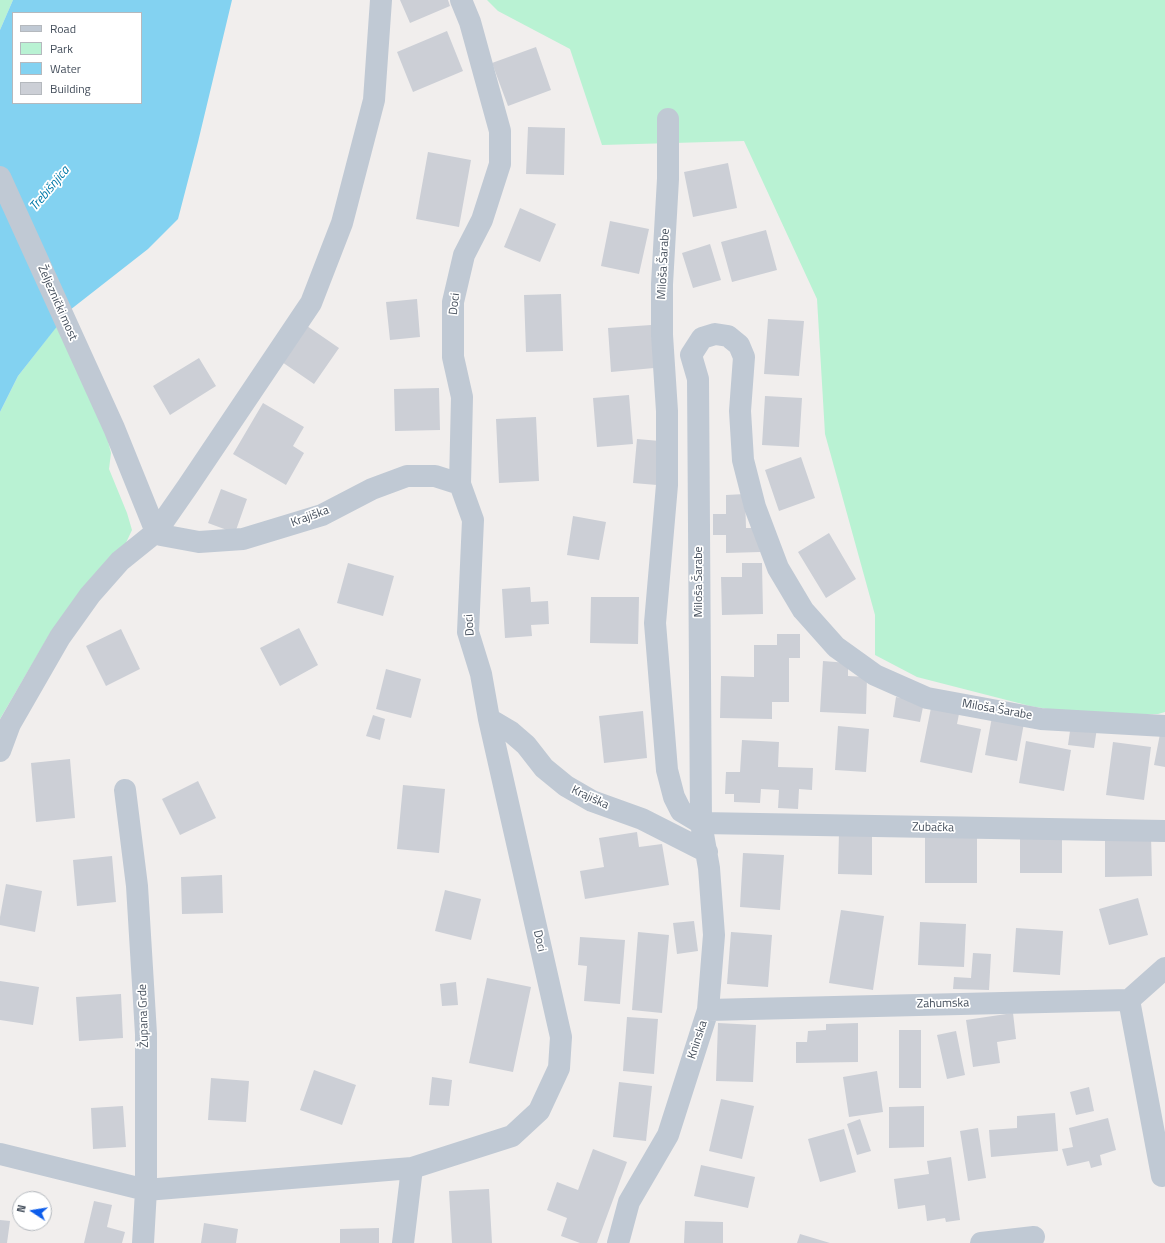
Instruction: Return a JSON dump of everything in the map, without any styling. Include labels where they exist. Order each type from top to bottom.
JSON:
[{"type":"street","points":[[0,751],[10,724],[60,637],[90,595],[120,561],[156,532],[311,302],[342,223],[374,100],[381,0]]},
{"type":"street","name":"Doci","points":[[0,1154],[146,1190],[412,1168],[512,1136],[539,1111],[558,1068],[561,1037],[489,719],[481,674],[468,632],[473,520],[460,484],[462,397],[453,357],[454,302],[464,255],[482,220],[500,164],[500,130],[470,22],[461,0]]},
{"type":"street","name":"Miloša Šarabe","points":[[668,118],[668,179],[662,306],[662,335],[667,411],[667,485],[655,623],[667,770],[674,798],[681,811],[701,823]]},
{"type":"street","name":"Željeznički most","points":[[0,177],[114,428],[156,532]]},
{"type":"street","name":"Miloša Šarabe","points":[[701,823],[698,379],[691,355],[702,338],[715,334],[728,336],[739,345],[744,357],[740,411],[744,460],[755,507],[778,568],[803,610],[836,647],[874,675],[927,698],[1041,719],[1165,726]]},
{"type":"street","name":"Krajiška","points":[[156,532],[161,535],[199,542],[243,539],[322,515],[372,489],[406,476],[435,476],[460,484]]},
{"type":"street","name":"Krajiška","points":[[489,719],[511,732],[521,741],[544,768],[566,786],[592,802],[642,818],[707,852]]},
{"type":"street","name":"Župana Grde","points":[[125,790],[137,886],[146,1034],[146,1190],[143,1243]]},
{"type":"street","name":"Zubačka","points":[[701,823],[1165,832]]},
{"type":"street","name":"Kninska","points":[[618,1243],[628,1202],[668,1135],[708,1010],[714,935],[709,868],[701,823]]},
{"type":"street","points":[[1162,1176],[1129,1000],[1165,968]]},
{"type":"street","name":"Zahumska","points":[[708,1010],[1129,1000]]},
{"type":"street","points":[[403,1243],[412,1168]]},
{"type":"street","points":[[981,1243],[1034,1237]]},
{"type":"green space","points":[[0,0],[13,0],[0,30]]},
{"type":"green space","points":[[487,0],[1165,0],[1165,712],[1158,714],[1099,715],[1071,713],[1030,706],[917,677],[875,655],[875,615],[825,434],[817,299],[744,141],[602,145],[570,49],[498,11]]},
{"type":"green space","points":[[57,326],[106,433],[111,453],[109,469],[127,513],[132,530],[124,547],[52,630],[0,719],[0,412],[18,376]]},
{"type":"water","name":"Trebišnjica","points":[[13,0],[232,0],[178,219],[148,249],[70,310],[18,376],[0,412],[0,30]]},
{"type":"building","points":[[400,0],[448,0],[450,6],[410,23]]},
{"type":"building","points":[[447,31],[463,71],[413,92],[397,52]]},
{"type":"building","points":[[536,47],[551,90],[508,106],[492,63]]},
{"type":"building","points":[[528,127],[565,128],[564,175],[526,174]]},
{"type":"building","points":[[428,152],[471,160],[459,227],[416,219]]},
{"type":"building","points":[[728,163],[737,208],[693,217],[684,172]]},
{"type":"building","points":[[520,208],[556,224],[540,262],[504,247]]},
{"type":"building","points":[[610,221],[649,229],[639,274],[601,266]]},
{"type":"building","points":[[766,230],[777,270],[732,282],[721,242]]},
{"type":"building","points":[[710,244],[721,280],[693,288],[682,253]]},
{"type":"building","points":[[561,294],[563,351],[526,352],[524,295]]},
{"type":"building","points":[[417,299],[420,337],[390,340],[386,302]]},
{"type":"building","points":[[768,319],[804,321],[799,376],[764,374]]},
{"type":"building","points":[[651,325],[654,368],[611,372],[608,328]]},
{"type":"building","points":[[307,326],[339,348],[314,384],[282,362]]},
{"type":"building","points":[[199,358],[216,386],[170,415],[153,386]]},
{"type":"building","points":[[439,388],[440,430],[395,431],[394,389]]},
{"type":"building","points":[[629,395],[633,444],[597,447],[593,398]]},
{"type":"building","points":[[765,396],[802,398],[799,447],[762,445]]},
{"type":"building","points":[[263,403],[304,427],[293,446],[304,453],[286,485],[233,454]]},
{"type":"building","points":[[536,417],[539,481],[499,483],[496,419]]},
{"type":"building","points":[[637,439],[660,441],[657,485],[633,483]]},
{"type":"building","points":[[801,457],[815,498],[779,511],[765,470]]},
{"type":"building","points":[[221,489],[247,499],[235,533],[208,523]]},
{"type":"building","points":[[745,494],[746,528],[759,528],[760,552],[726,553],[726,535],[713,535],[713,514],[726,514],[726,495]]},
{"type":"building","points":[[573,516],[606,522],[599,560],[567,555]]},
{"type":"building","points":[[829,533],[856,579],[826,598],[798,552]]},
{"type":"building","points":[[348,563],[394,576],[383,616],[337,603]]},
{"type":"building","points":[[742,563],[762,563],[763,614],[722,615],[721,577],[742,577]]},
{"type":"building","points":[[530,587],[531,602],[548,601],[549,624],[531,625],[532,636],[505,638],[502,589]]},
{"type":"building","points":[[591,597],[639,597],[638,644],[590,643]]},
{"type":"building","points":[[299,628],[318,665],[280,686],[260,648]]},
{"type":"building","points":[[121,629],[140,669],[106,686],[86,646]]},
{"type":"building","points":[[777,634],[800,634],[800,658],[789,658],[789,702],[772,702],[772,719],[720,718],[721,676],[754,677],[754,645],[777,645]]},
{"type":"building","points":[[823,661],[848,663],[848,676],[867,677],[866,714],[820,712]]},
{"type":"building","points":[[386,669],[421,679],[411,718],[376,709]]},
{"type":"building","points":[[896,697],[924,702],[920,722],[893,717]]},
{"type":"building","points":[[932,703],[960,709],[957,724],[981,729],[972,773],[920,762]]},
{"type":"building","points":[[643,711],[647,758],[604,763],[599,716]]},
{"type":"building","points":[[373,715],[385,719],[380,740],[366,736]]},
{"type":"building","points":[[992,717],[1024,723],[1017,761],[985,755]]},
{"type":"building","points":[[1071,724],[1097,728],[1094,748],[1068,745]]},
{"type":"building","points":[[838,726],[869,729],[866,772],[835,770]]},
{"type":"building","points":[[1160,734],[1165,735],[1165,767],[1154,765]]},
{"type":"building","points":[[742,740],[779,742],[778,767],[813,768],[812,790],[799,789],[798,809],[778,808],[779,790],[761,789],[760,803],[734,802],[734,794],[725,794],[726,772],[740,772]]},
{"type":"building","points":[[1026,741],[1071,750],[1064,791],[1019,783]]},
{"type":"building","points":[[1113,742],[1151,747],[1144,800],[1106,795]]},
{"type":"building","points":[[70,759],[75,818],[36,822],[31,763]]},
{"type":"building","points":[[198,781],[216,818],[180,835],[162,799]]},
{"type":"building","points":[[403,785],[445,789],[439,853],[397,849]]},
{"type":"building","points":[[637,832],[639,847],[662,844],[669,885],[585,899],[580,871],[604,867],[599,838]]},
{"type":"building","points":[[839,832],[872,833],[872,875],[838,874]]},
{"type":"building","points":[[925,834],[977,835],[977,883],[925,883]]},
{"type":"building","points":[[1151,835],[1152,876],[1105,877],[1105,836]]},
{"type":"building","points":[[1020,838],[1062,838],[1062,873],[1020,873]]},
{"type":"building","points":[[743,853],[784,855],[780,910],[740,907]]},
{"type":"building","points":[[112,856],[116,902],[77,906],[73,860]]},
{"type":"building","points":[[222,875],[223,913],[182,914],[181,877]]},
{"type":"building","points":[[6,884],[42,891],[35,932],[0,925]]},
{"type":"building","points":[[445,890],[481,899],[471,940],[435,931]]},
{"type":"building","points":[[1138,898],[1148,935],[1109,945],[1099,909]]},
{"type":"building","points":[[841,910],[884,916],[873,990],[829,983]]},
{"type":"building","points":[[694,921],[698,951],[677,954],[673,923]]},
{"type":"building","points":[[920,922],[966,924],[964,967],[918,965]]},
{"type":"building","points":[[1016,928],[1063,931],[1060,975],[1013,972]]},
{"type":"building","points":[[638,932],[669,935],[662,1013],[632,1010]]},
{"type":"building","points":[[731,932],[772,935],[768,987],[727,984]]},
{"type":"building","points":[[580,937],[625,940],[620,1004],[584,1001],[587,966],[578,965]]},
{"type":"building","points":[[973,953],[991,954],[989,990],[953,989],[954,977],[971,978]]},
{"type":"building","points":[[487,978],[531,987],[513,1072],[469,1063]]},
{"type":"building","points":[[0,981],[39,987],[33,1025],[0,1020]]},
{"type":"building","points":[[456,982],[458,1005],[442,1006],[440,984]]},
{"type":"building","points":[[121,994],[123,1038],[79,1041],[76,997]]},
{"type":"building","points":[[1013,1013],[1016,1039],[997,1042],[1000,1063],[973,1067],[966,1020]]},
{"type":"building","points":[[627,1017],[658,1019],[654,1074],[623,1071]]},
{"type":"building","points":[[718,1023],[756,1025],[753,1082],[716,1081]]},
{"type":"building","points":[[858,1023],[858,1062],[796,1063],[796,1042],[807,1042],[808,1031],[826,1030],[826,1024]]},
{"type":"building","points":[[899,1030],[921,1030],[921,1088],[899,1088]]},
{"type":"building","points":[[956,1031],[965,1075],[947,1079],[937,1035]]},
{"type":"building","points":[[314,1070],[356,1085],[342,1125],[300,1110]]},
{"type":"building","points":[[877,1071],[883,1112],[849,1117],[843,1077]]},
{"type":"building","points":[[432,1077],[452,1080],[449,1106],[429,1105]]},
{"type":"building","points":[[211,1078],[249,1081],[246,1122],[208,1120]]},
{"type":"building","points":[[619,1082],[652,1086],[646,1141],[613,1137]]},
{"type":"building","points":[[1089,1087],[1094,1111],[1076,1115],[1070,1092]]},
{"type":"building","points":[[721,1099],[754,1106],[742,1159],[709,1151]]},
{"type":"building","points":[[123,1106],[126,1147],[93,1149],[91,1108]]},
{"type":"building","points":[[924,1106],[924,1147],[889,1148],[889,1107]]},
{"type":"building","points":[[1055,1113],[1058,1151],[991,1157],[989,1130],[1017,1128],[1017,1116]]},
{"type":"building","points":[[1108,1118],[1116,1150],[1100,1155],[1102,1165],[1091,1168],[1089,1161],[1067,1166],[1062,1149],[1073,1147],[1069,1128]]},
{"type":"building","points":[[860,1119],[871,1151],[857,1155],[847,1124]]},
{"type":"building","points":[[978,1128],[986,1178],[968,1181],[960,1131]]},
{"type":"building","points":[[844,1129],[856,1172],[820,1182],[808,1139]]},
{"type":"building","points":[[593,1149],[627,1162],[597,1243],[580,1243],[561,1236],[567,1218],[547,1210],[557,1182],[578,1190]]},
{"type":"building","points":[[951,1157],[960,1220],[946,1222],[945,1218],[927,1221],[925,1205],[898,1209],[894,1179],[929,1174],[927,1161]]},
{"type":"building","points":[[701,1165],[755,1177],[748,1208],[694,1196]]},
{"type":"building","points":[[489,1189],[492,1243],[452,1243],[449,1191]]},
{"type":"building","points":[[94,1201],[112,1205],[107,1227],[125,1232],[122,1243],[84,1243]]},
{"type":"building","points":[[0,1220],[10,1221],[7,1243],[0,1243]]},
{"type":"building","points":[[685,1221],[723,1222],[723,1243],[684,1243]]},
{"type":"building","points":[[204,1223],[238,1229],[236,1243],[201,1243]]},
{"type":"building","points":[[379,1228],[379,1243],[340,1243],[340,1229]]},
{"type":"building","points":[[800,1234],[830,1243],[797,1243]]}]
